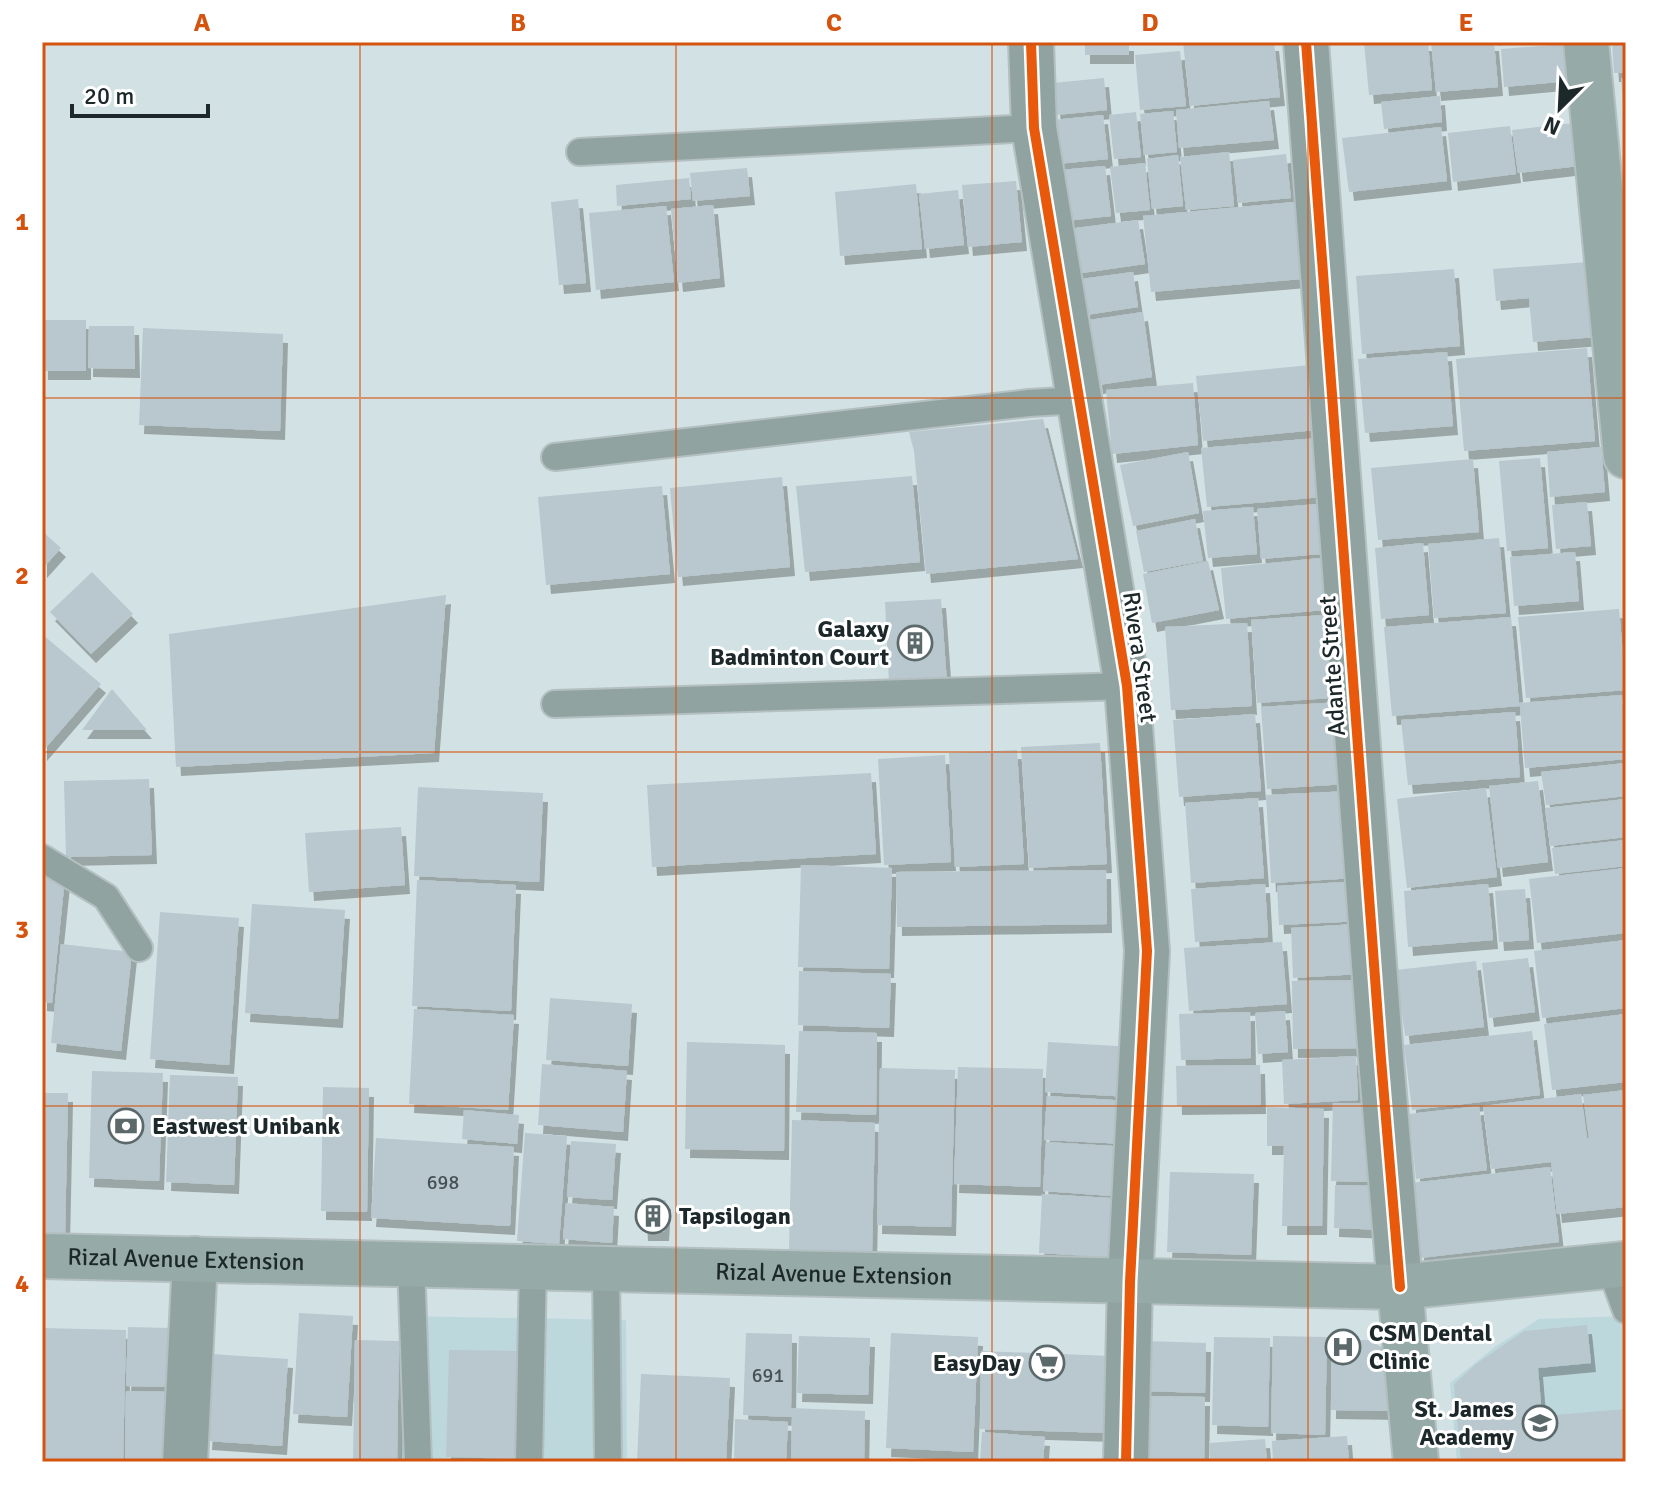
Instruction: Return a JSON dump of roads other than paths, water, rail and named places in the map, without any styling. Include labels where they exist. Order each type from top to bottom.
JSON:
[{"type":"main road","points":[[1586,42],[1626,456]]},
{"type":"main road","name":"Rizal Avenue Extension","points":[[42,1256],[411,1262],[1400,1287],[1618,1265]]},
{"type":"main road","points":[[1400,1287],[1416,1462]]},
{"type":"street","name":"Rivera Street","points":[[1031,42],[1034,128],[1127,686],[1147,951],[1130,1282],[1126,1462]]},
{"type":"street","name":"Adante Street","points":[[1306,42],[1400,1287]]},
{"type":"street","points":[[185,1462],[195,1259]]},
{"type":"lane","points":[[580,152],[1034,128]]},
{"type":"lane","points":[[555,457],[1029,403],[1081,400]]},
{"type":"lane","points":[[555,704],[1127,686]]},
{"type":"lane","points":[[42,858],[106,897],[139,948]]},
{"type":"lane","points":[[411,1262],[418,1462]]},
{"type":"lane","points":[[529,1462],[533,1265]]},
{"type":"lane","points":[[1618,1265],[1626,1310]]},
{"type":"lane","points":[[606,1267],[608,1462]]},
{"type":"place","name":"Galaxy Badminton Court","points":[[915,643]]},
{"type":"place","name":"Eastwest Unibank","points":[[126,1126]]},
{"type":"place","name":"Tapsilogan","points":[[653,1216]]},
{"type":"place","name":"CSM Dental Clinic","points":[[1343,1347]]},
{"type":"place","name":"EasyDay","points":[[1047,1363]]},
{"type":"place","name":"St. James Academy","points":[[1540,1423]]}]
